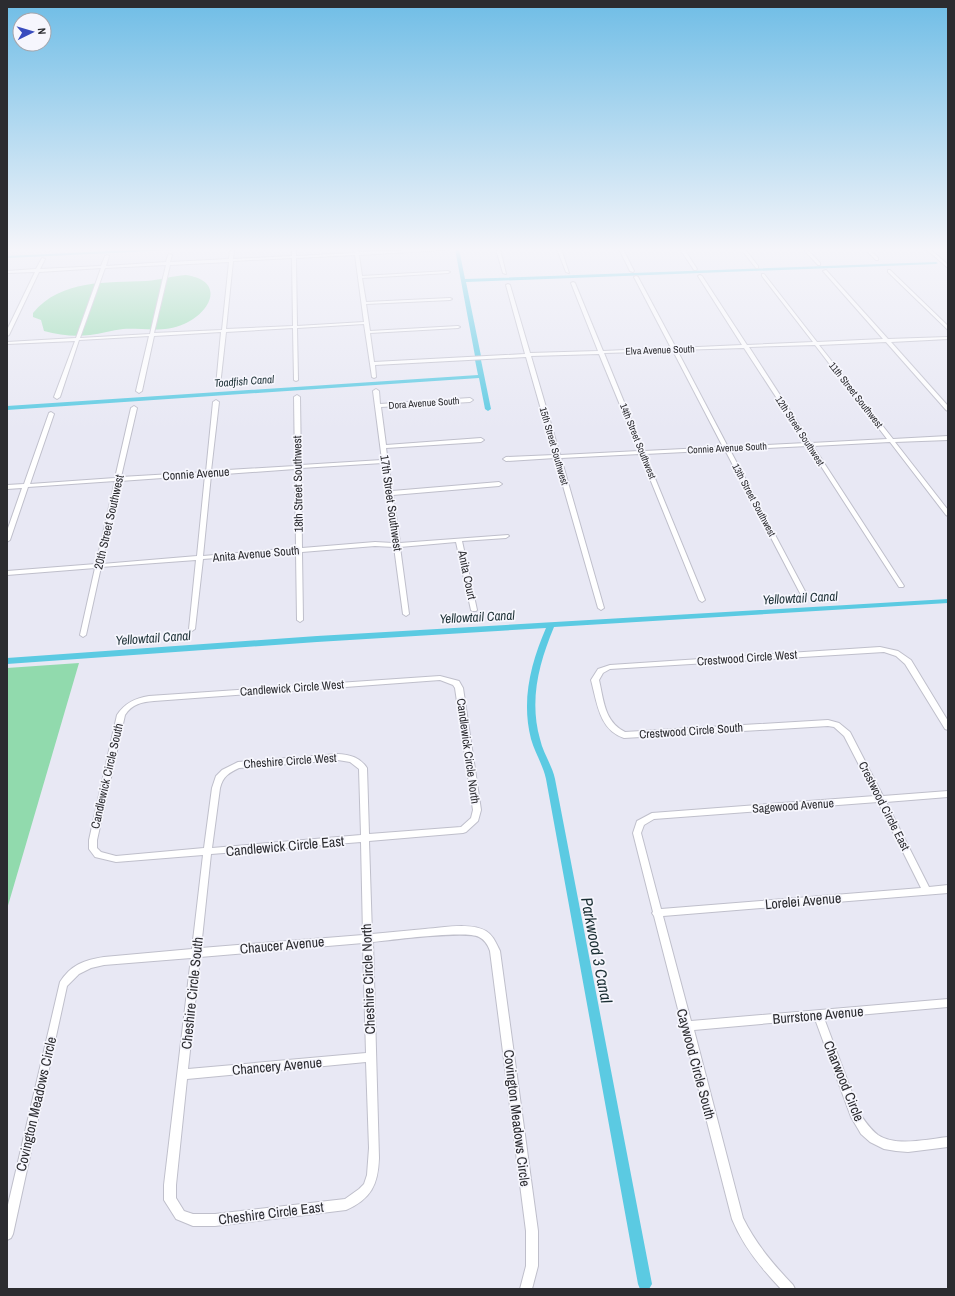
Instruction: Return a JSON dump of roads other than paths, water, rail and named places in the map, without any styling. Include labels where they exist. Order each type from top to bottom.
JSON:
[{"type":"street","points":[[7,334],[19,309]]},
{"type":"street","points":[[57,397],[87,309]]},
{"type":"street","points":[[139,391],[157,309]]},
{"type":"street","points":[[218,386],[226,309]]},
{"type":"street","points":[[295,309],[296,380]]},
{"type":"street","points":[[365,309],[374,377]]},
{"type":"street","name":"15th Street Southwest","points":[[515,309],[601,608]]},
{"type":"street","name":"14th Street Southwest","points":[[584,309],[702,600]]},
{"type":"street","name":"13th Street Southwest","points":[[653,309],[804,595]]},
{"type":"street","name":"12th Street Southwest","points":[[722,309],[901,586]]},
{"type":"street","name":"11th Street Southwest","points":[[790,309],[948,514]]},
{"type":"street","points":[[859,309],[948,410]]},
{"type":"street","points":[[928,309],[948,329]]},
{"type":"street","points":[[7,343],[367,323]]},
{"type":"street","points":[[368,332],[458,327]]},
{"type":"street","name":"Elva Avenue South","points":[[372,364],[528,355],[948,338]]},
{"type":"street","name":"17th Street Southwest","points":[[376,391],[406,614]]},
{"type":"street","name":"18th Street Southwest","points":[[297,397],[300,620]]},
{"type":"street","name":"Dora Avenue South","points":[[378,406],[470,400]]},
{"type":"street","points":[[192,629],[216,402]]},
{"type":"street","name":"20th Street Southwest","points":[[83,635],[134,408]]},
{"type":"street","points":[[7,540],[51,414]]},
{"type":"street","name":"Connie Avenue South","points":[[506,458],[948,438]]},
{"type":"street","points":[[384,447],[481,440]]},
{"type":"street","name":"Connie Avenue","points":[[7,487],[385,461]]},
{"type":"street","points":[[390,493],[499,484]]},
{"type":"street","name":"Anita Avenue South","points":[[7,573],[375,544],[397,545],[506,536]]},
{"type":"street","name":"Anita Court","points":[[459,540],[474,610]]},
{"type":"street","name":"Crestwood Circle West","points":[[602,669],[610,666],[880,649],[892,650],[902,655],[908,662],[948,727]]},
{"type":"street","name":"Crestwood Circle South","points":[[602,669],[597,674],[595,680],[606,720],[613,729],[624,735],[785,725],[828,723],[836,725]]},
{"type":"street","name":"Candlewick Circle West","points":[[134,701],[154,698],[440,678],[449,679]]},
{"type":"street","name":"Candlewick Circle North","points":[[449,679],[456,683],[459,688],[463,708],[476,810],[475,819],[470,825]]},
{"type":"street","name":"Candlewick Circle South","points":[[98,855],[93,849],[93,840],[121,715],[124,708],[134,701]]},
{"type":"street","name":"Crestwood Circle East","points":[[836,725],[848,734],[927,891]]},
{"type":"street","name":"Cheshire Circle West","points":[[224,771],[238,765],[338,757],[348,757],[357,761]]},
{"type":"street","name":"Cheshire Circle North","points":[[357,761],[363,768],[373,1169],[372,1183],[362,1196]]},
{"type":"street","name":"Cheshire Circle South","points":[[180,1215],[170,1200],[170,1185],[213,802],[218,777],[224,771]]},
{"type":"street","name":"Sagewood Avenue","points":[[640,823],[652,816],[948,794]]},
{"type":"street","name":"Caywood Circle South","points":[[640,823],[637,833],[738,1219],[747,1240],[765,1265],[789,1289]]},
{"type":"street","name":"Candlewick Circle East","points":[[98,855],[116,859],[208,852],[463,830],[470,825]]},
{"type":"street","name":"Lorelei Avenue","points":[[657,913],[948,889]]},
{"type":"street","name":"Chaucer Avenue","points":[[68,976],[79,967],[91,963],[451,931],[475,930],[485,935],[493,946]]},
{"type":"street","name":"Covington Meadows Circle","points":[[493,946],[532,1231],[532,1266],[526,1289]]},
{"type":"street","name":"Covington Meadows Circle","points":[[7,1234],[63,985],[68,976]]},
{"type":"street","name":"Burrstone Avenue","points":[[687,1026],[948,1003]]},
{"type":"street","name":"Charwood Circle","points":[[818,1015],[856,1117],[863,1129],[874,1139],[887,1144],[903,1147],[948,1142]]},
{"type":"street","name":"Chancery Avenue","points":[[183,1074],[371,1057]]},
{"type":"street","name":"Cheshire Circle East","points":[[180,1215],[193,1220],[215,1220],[346,1204],[362,1196]]},
{"type":"waterway","points":[[469,309],[478,356]]},
{"type":"waterway","points":[[478,360],[481,376]]},
{"type":"waterway","name":"Toadfish Canal","points":[[7,408],[481,376]]},
{"type":"waterway","points":[[481,376],[488,409]]},
{"type":"waterway","name":"Yellowtail Canal","points":[[7,661],[317,639],[948,601]]},
{"type":"waterway","name":"Parkwood 3 Canal","points":[[551,625],[540,653],[533,680],[531,694],[532,723],[536,742],[551,779],[645,1284]]}]
